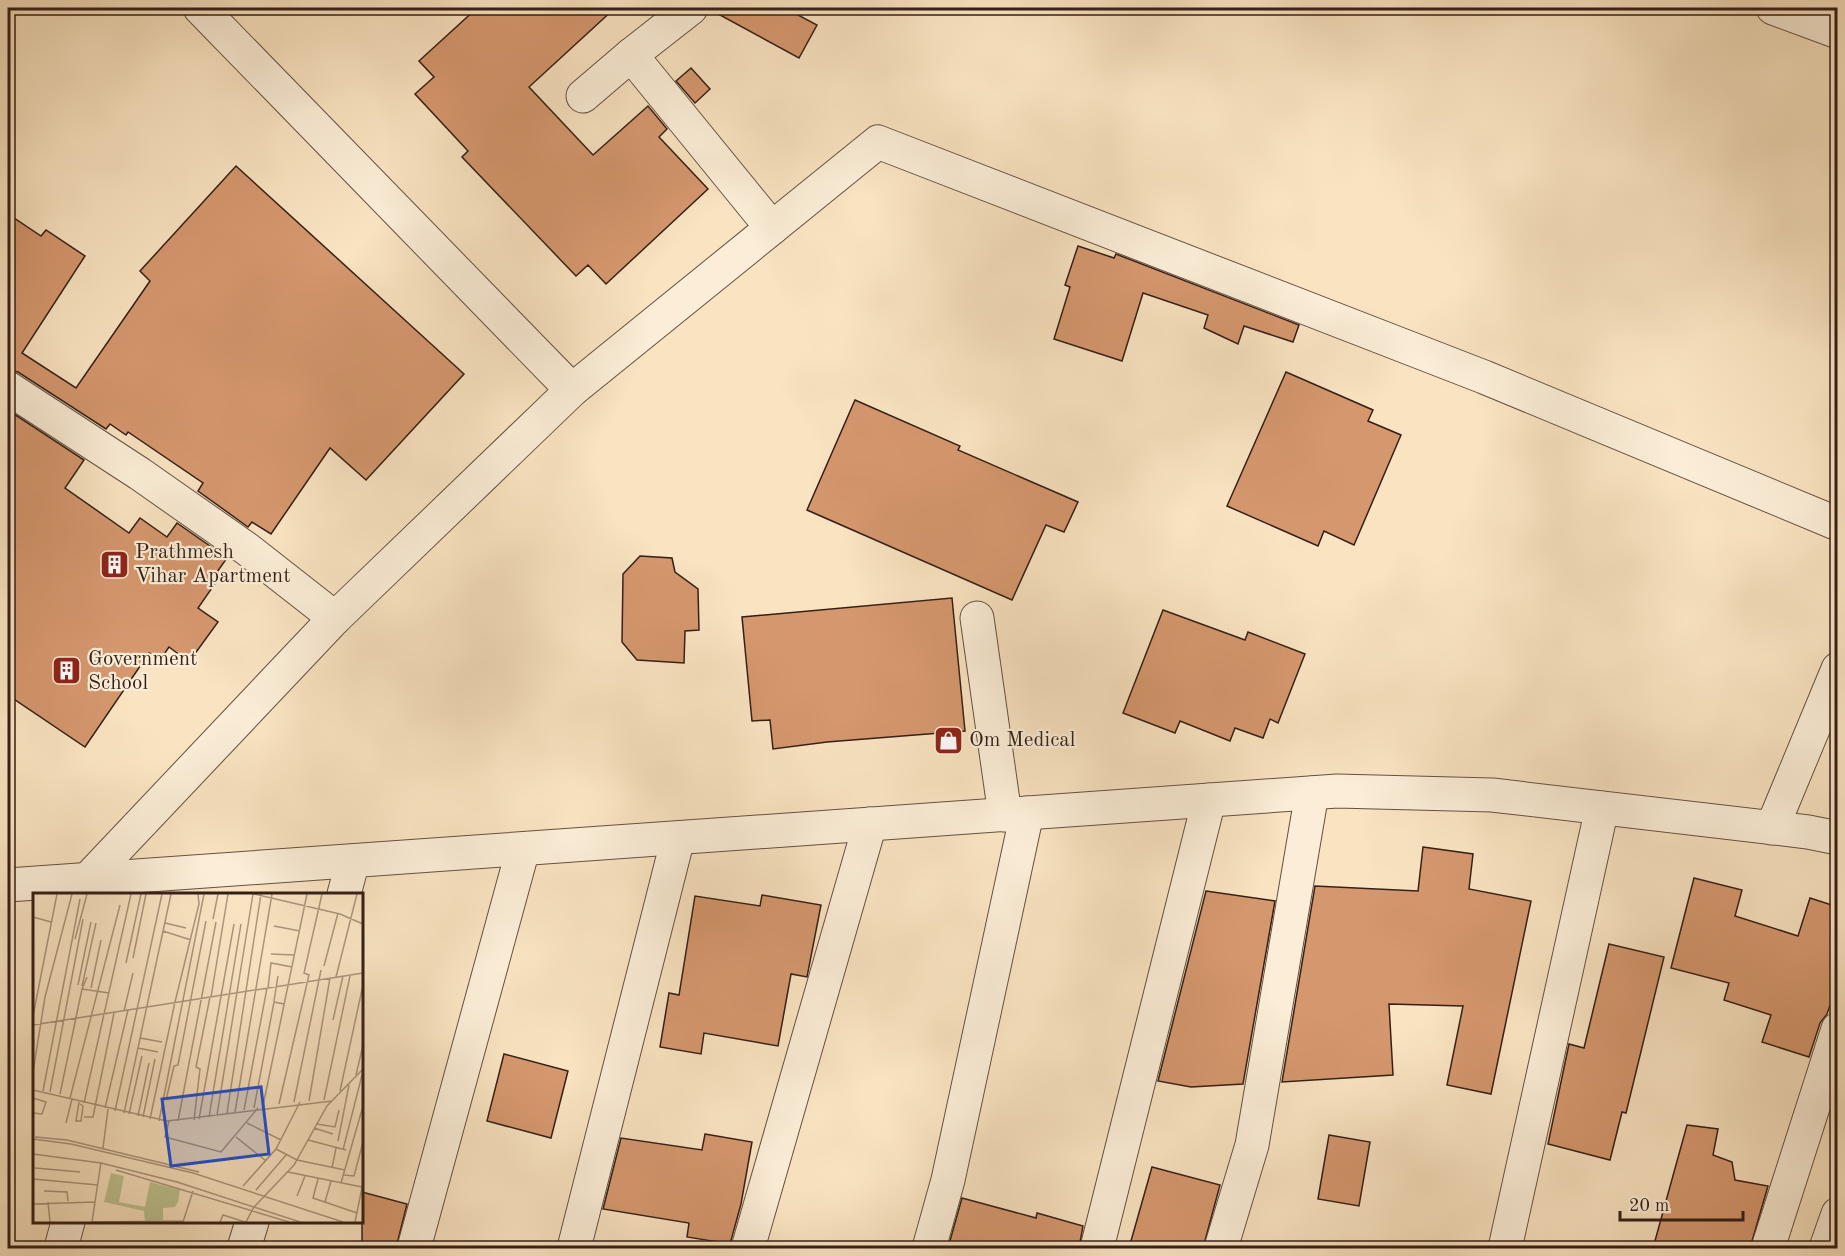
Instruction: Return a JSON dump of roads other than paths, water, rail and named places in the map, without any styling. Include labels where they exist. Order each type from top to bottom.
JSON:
[{"type":"street","points":[[200,8],[572,390]]},
{"type":"street","points":[[583,96],[691,8]]},
{"type":"street","points":[[1773,8],[1838,32]]},
{"type":"street","points":[[631,55],[772,228]]},
{"type":"street","points":[[87,880],[335,618],[572,390],[878,142],[1484,377],[1838,524]]},
{"type":"street","points":[[8,388],[140,474],[237,542],[335,618]]},
{"type":"street","points":[[929,1248],[948,1180],[1016,814],[977,618]]},
{"type":"street","points":[[1772,828],[1838,669]]},
{"type":"street","points":[[8,885],[87,880],[161,885],[353,861],[1337,791],[1492,795],[1838,838]]},
{"type":"street","points":[[1221,1248],[1252,1145],[1312,793]]},
{"type":"street","points":[[1097,1248],[1209,800]]},
{"type":"street","points":[[1505,1248],[1602,808]]},
{"type":"street","points":[[748,1248],[870,824]]},
{"type":"street","points":[[574,1248],[678,838]]},
{"type":"street","points":[[414,1248],[523,849]]},
{"type":"street","points":[[344,893],[353,861]]},
{"type":"street","points":[[1768,1248],[1838,1029]]},
{"type":"street","points":[[1826,1248],[1838,1214]]},
{"type":"street","points":[[61,1248],[67,1223]]},
{"type":"street","points":[[244,1248],[251,1223]]},
{"type":"place","name":"Prathmesh Vihar Apartment","points":[[114,564]]},
{"type":"place","name":"Government School","points":[[67,671]]},
{"type":"place","name":"Om Medical","points":[[948,740]]}]
